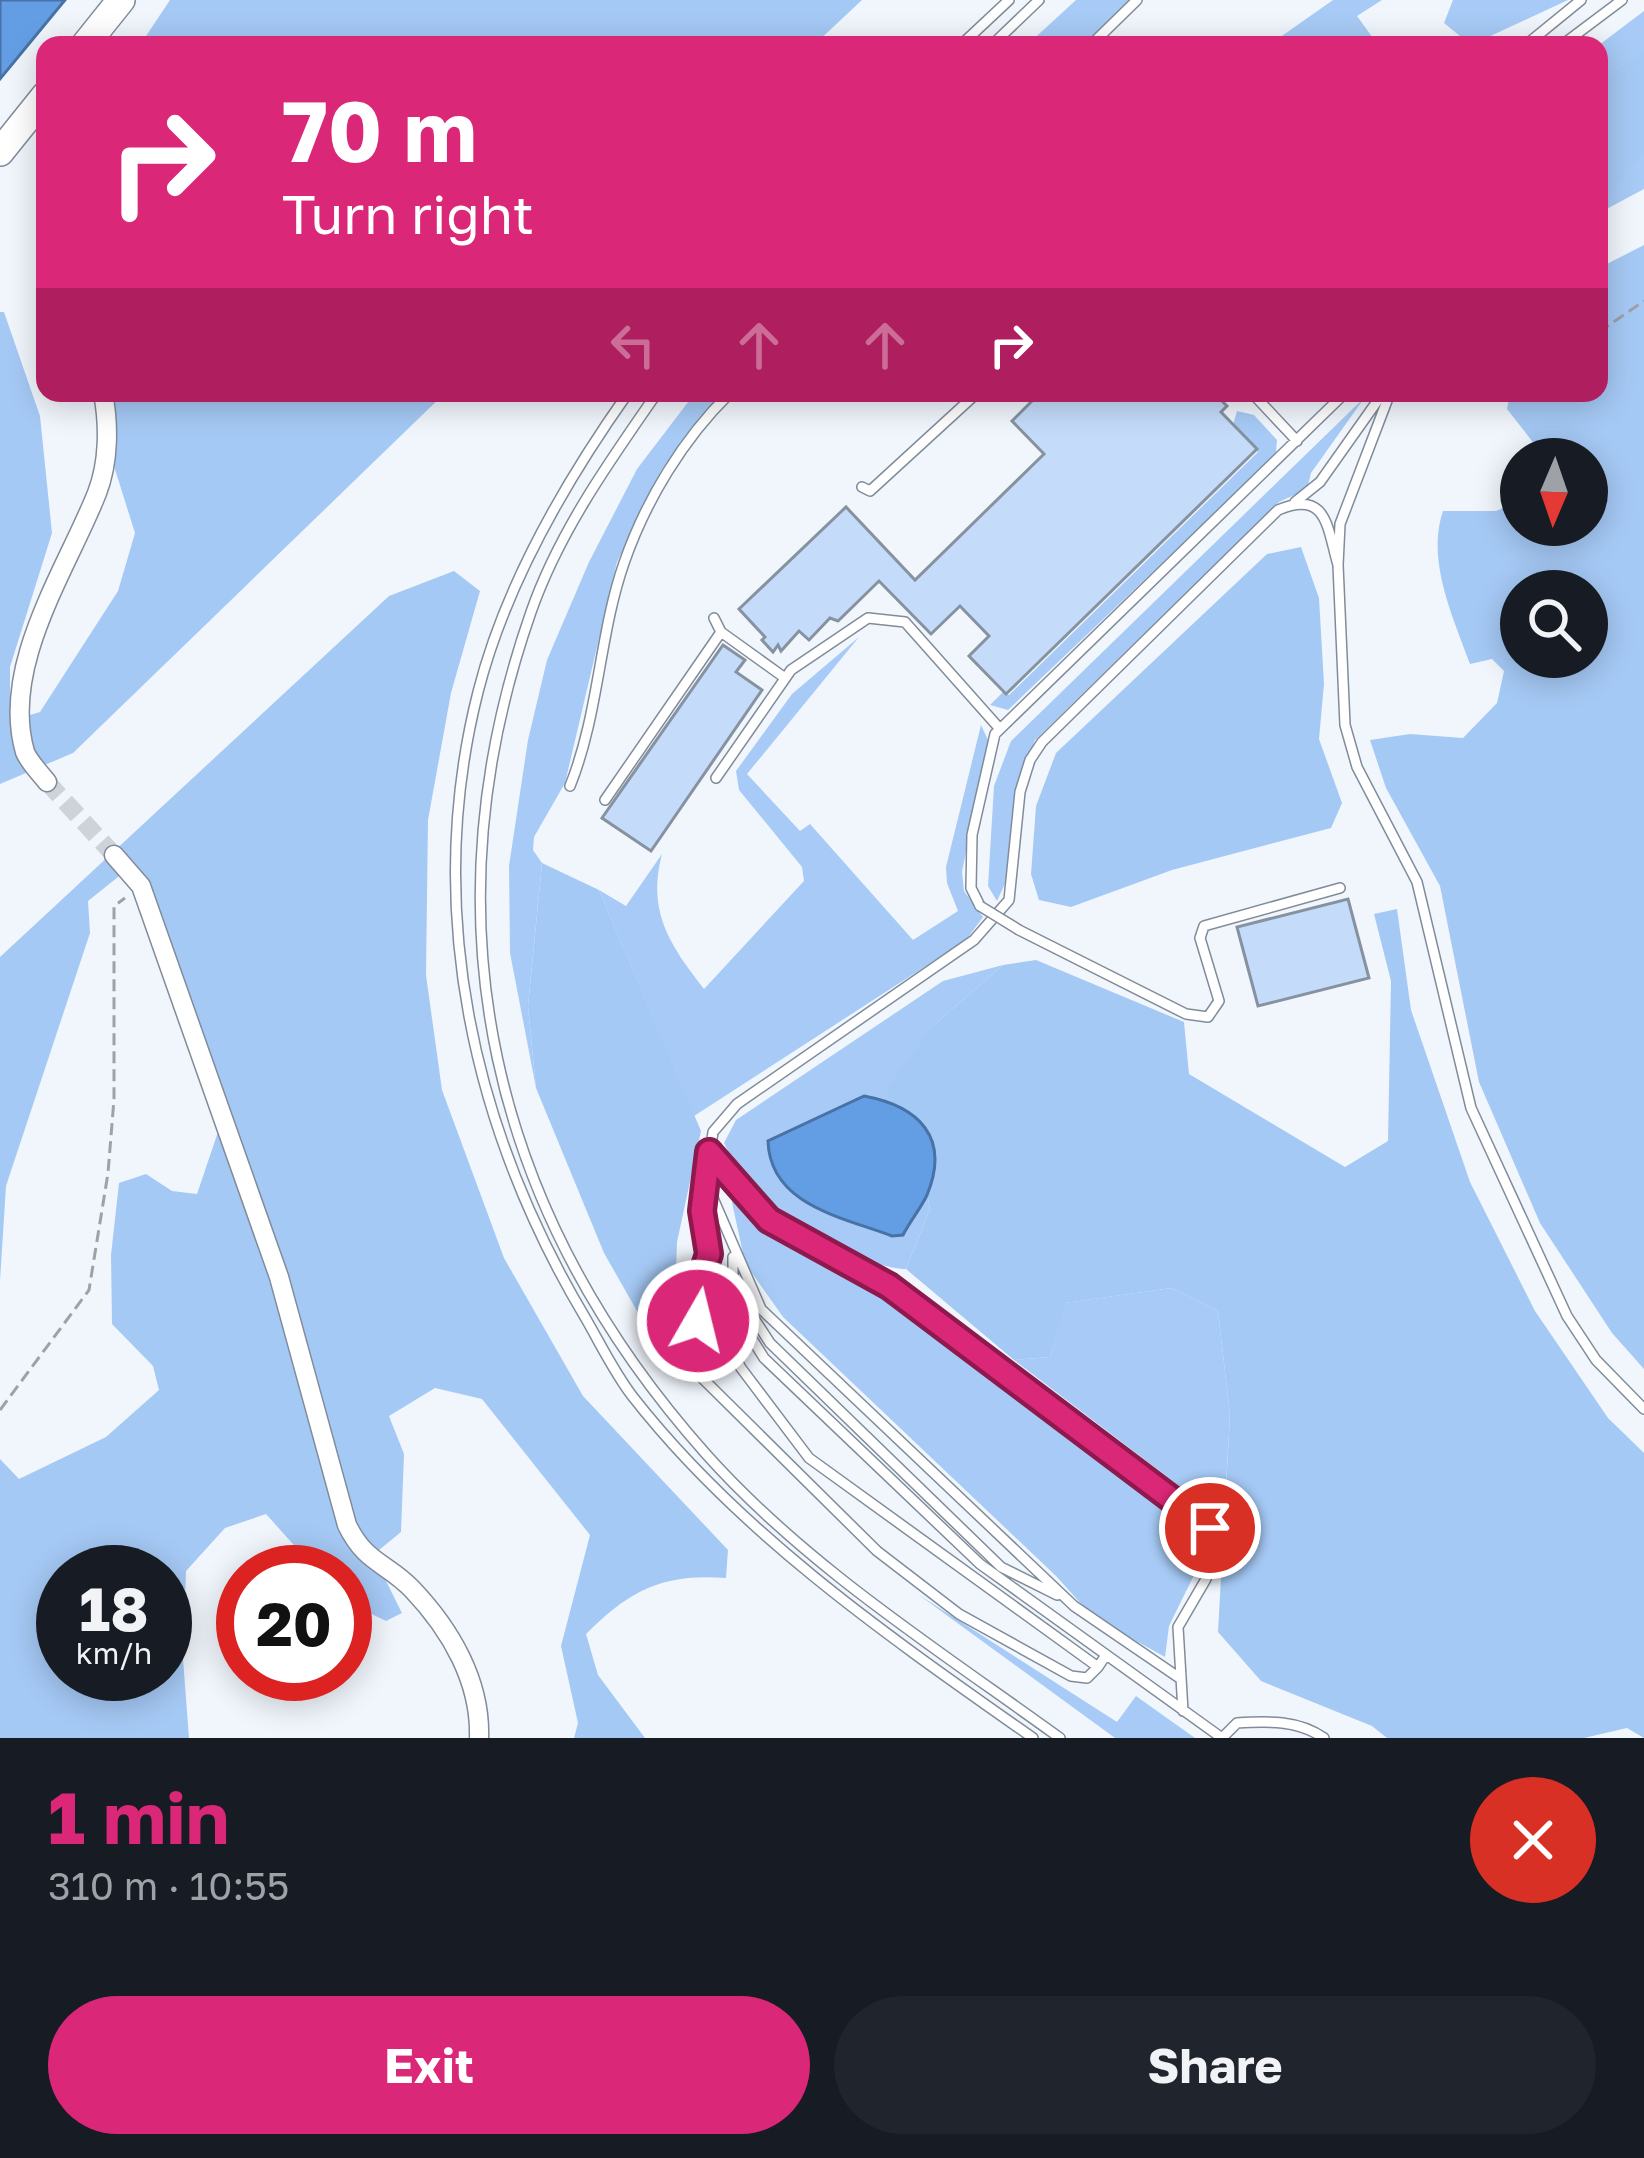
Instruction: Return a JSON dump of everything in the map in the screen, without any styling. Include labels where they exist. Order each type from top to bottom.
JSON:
[{"type":"street","points":[[95,36],[121,0]]},
{"type":"street","points":[[0,152],[36,107]]},
{"type":"street","points":[[46,782],[26,753],[15,700],[41,605],[99,489],[109,427],[105,402]]},
{"type":"street","points":[[114,856],[141,886],[279,1277],[347,1525],[359,1550],[412,1589],[472,1675],[480,1706],[479,1738]]},
{"type":"lane","points":[[971,36],[1009,0]]},
{"type":"lane","points":[[1001,36],[1039,0]]},
{"type":"lane","points":[[1099,36],[1137,0]]},
{"type":"lane","points":[[1537,36],[1581,0]]},
{"type":"lane","points":[[1574,36],[1622,0]]},
{"type":"lane","points":[[622,402],[579,462],[511,602],[478,689],[459,794],[455,895],[463,970],[478,1064],[502,1153],[539,1239],[645,1410],[713,1484],[828,1589],[1033,1738]]},
{"type":"lane","points":[[651,402],[578,512],[532,608],[495,732],[478,859],[482,981],[508,1107],[551,1228],[628,1358],[709,1457],[856,1587],[1060,1738]]},
{"type":"lane","points":[[570,786],[586,747],[624,564],[665,475],[721,402]]},
{"type":"lane","points":[[862,487],[870,491],[891,475],[968,402]]},
{"type":"lane","points":[[1261,402],[1297,440]]},
{"type":"lane","points":[[1336,402],[1000,729],[982,779],[972,835],[971,888],[980,906],[1018,930],[1186,1014],[1208,1017],[1219,1001],[1200,938],[1204,926],[1340,888]]},
{"type":"lane","points":[[1324,1738],[1310,1728],[1288,1724],[1237,1723],[1222,1738],[980,1564],[764,1358],[721,1289],[702,1211],[713,1132],[737,1104],[974,940],[986,927],[1009,901],[1019,792],[1042,742],[1278,510],[1320,482],[1380,402]]},
{"type":"lane","points":[[1384,402],[1340,524],[1337,565],[1346,725],[1357,767],[1418,883],[1471,1108],[1567,1316],[1596,1360],[1644,1409]]},
{"type":"lane","points":[[1295,502],[1310,503],[1324,514],[1337,565]]},
{"type":"lane","points":[[714,618],[721,632],[785,678]]},
{"type":"lane","points":[[716,778],[785,678],[868,618],[905,622],[1000,729]]},
{"type":"lane","points":[[605,800],[721,632]]},
{"type":"lane","points":[[709,1152],[769,1220],[889,1286],[1210,1528],[1206,1579],[1178,1628],[1184,1711]]},
{"type":"lane","points":[[704,1177],[761,1309],[1067,1600]]},
{"type":"lane","points":[[733,1248],[733,1286],[770,1343],[1001,1567],[1067,1600],[1181,1679]]},
{"type":"lane","points":[[709,1254],[703,1282],[709,1309],[736,1358],[809,1458],[1098,1667]]},
{"type":"lane","points":[[703,1282],[681,1303],[675,1336],[689,1365],[877,1551],[959,1614],[1071,1676],[1087,1678],[1106,1655]]},
{"type":"lane","points":[[1288,1724],[1292,1738]]},
{"type":"path","points":[[1608,326],[1644,301]]},
{"type":"path","points":[[0,1410],[89,1290],[114,1100],[114,907],[141,886]]},
{"type":"shaded area","points":[[0,0],[65,0],[0,79]]},
{"type":"shaded area","points":[[170,0],[862,0],[824,36],[146,36]]},
{"type":"shaded area","points":[[1076,0],[1130,0],[1092,36],[1037,36]]},
{"type":"shaded area","points":[[1333,0],[1382,0],[1357,16],[1371,36],[1282,36]]},
{"type":"shaded area","points":[[1453,0],[1568,0],[1490,36],[1460,36],[1444,23]]},
{"type":"shaded area","points":[[1644,11],[1644,189],[1608,208],[1608,38]]},
{"type":"shaded area","points":[[1644,52],[1644,152],[1608,197],[1608,75]]},
{"type":"shaded area","points":[[1644,245],[1644,1369],[1612,1333],[1540,1223],[1479,1082],[1440,886],[1386,788],[1370,740],[1410,734],[1463,738],[1497,703],[1502,678],[1608,678],[1608,570],[1500,570],[1500,667],[1492,659],[1470,664],[1450,608],[1438,549],[1443,511],[1500,509],[1500,546],[1608,546],[1608,438],[1530,438],[1507,409],[1508,402],[1608,402],[1608,263]]},
{"type":"shaded area","points":[[0,312],[4,312],[40,416],[52,533],[10,667],[10,721],[40,712],[118,591],[135,533],[113,463],[111,402],[436,402],[73,753],[0,784]]},
{"type":"shaded area","points":[[688,402],[714,402],[662,469],[617,562],[565,783],[534,837],[533,850],[542,863],[528,1006],[536,1088],[510,953],[509,866],[528,740],[547,660],[589,562],[637,469]]},
{"type":"shaded area","points":[[1361,402],[1311,473],[1307,489],[1279,502],[1035,740],[1015,793],[1009,875],[997,901],[988,886],[994,786],[1011,741]]},
{"type":"shaded area","points":[[1237,411],[1254,415],[1277,440],[1269,461],[1008,710],[990,705],[1003,692],[1009,695],[1258,452],[1233,425]]},
{"type":"shaded area","points":[[1301,547],[1319,598],[1324,684],[1319,739],[1342,803],[1331,828],[1172,870],[1071,907],[1039,900],[1031,874],[1036,806],[1056,753],[1267,554]]},
{"type":"shaded area","points":[[454,571],[480,591],[451,693],[428,820],[426,975],[442,1090],[504,1258],[583,1396],[728,1550],[726,1578],[684,1578],[649,1588],[618,1606],[586,1634],[598,1675],[645,1738],[574,1738],[578,1723],[561,1646],[590,1535],[482,1399],[435,1388],[389,1416],[404,1454],[401,1532],[373,1555],[402,1613],[386,1621],[372,1614],[372,1545],[294,1545],[266,1514],[225,1528],[192,1564],[192,1545],[36,1545],[36,1701],[186,1701],[189,1738],[0,1738],[0,1459],[19,1479],[106,1437],[159,1390],[153,1366],[112,1324],[111,1255],[119,1183],[146,1174],[172,1191],[197,1194],[219,1129],[150,890],[123,873],[88,901],[90,933],[6,1186],[0,1281],[0,957],[389,596]]},
{"type":"shaded area","points":[[859,637],[747,774],[800,831],[810,824],[913,940],[958,911],[946,867],[981,725],[988,740],[962,872],[964,891],[983,917],[966,940],[694,1116],[599,890],[626,906],[662,854],[659,910],[671,942],[704,989],[804,881],[802,867],[739,790],[736,771],[792,694]]},
{"type":"shaded area","points":[[542,863],[599,890],[701,1131],[677,1242],[674,1327],[662,1343],[637,1311],[604,1253],[536,1088],[528,1006]]},
{"type":"shaded area","points":[[1397,909],[1411,1010],[1470,1182],[1535,1311],[1608,1418],[1644,1453],[1644,1738],[1627,1728],[1584,1738],[1387,1738],[1372,1726],[1261,1681],[1218,1632],[1230,1415],[1218,1311],[1172,1288],[1065,1303],[1050,1357],[1014,1360],[906,1269],[930,1209],[917,1141],[886,1089],[934,1025],[1003,965],[1036,960],[1184,1022],[1189,1074],[1345,1167],[1388,1141],[1391,981],[1374,914]]},
{"type":"shaded area","points":[[1003,965],[934,1025],[917,1141],[930,1209],[906,1269],[874,1263],[834,1246],[795,1226],[760,1200],[724,1143],[736,1120],[943,981]]},
{"type":"shaded area","points":[[864,1096],[914,1116],[932,1141],[935,1156],[927,1195],[903,1235],[892,1236],[812,1205],[781,1180],[772,1163],[768,1141]]},
{"type":"shaded area","points":[[730,1193],[754,1226],[861,1279],[1198,1535],[1195,1573],[1169,1626],[1165,1657],[1093,1617],[1056,1576],[783,1317],[745,1263]]},
{"type":"shaded area","points":[[1172,1288],[1218,1311],[1230,1415],[1224,1520],[1014,1360],[1050,1357],[1064,1303]]},
{"type":"shaded area","points":[[919,1595],[1117,1722],[1136,1696],[1195,1738],[1115,1738]]},
{"type":"building","points":[[1031,402],[1223,402],[1227,406],[1221,412],[1257,449],[1006,694],[969,656],[989,636],[960,606],[931,634],[879,581],[838,621],[830,618],[809,640],[799,631],[781,651],[778,645],[773,652],[739,609],[846,507],[915,580],[1044,454],[1012,421]]},
{"type":"building","points":[[723,645],[745,660],[736,672],[762,690],[651,851],[602,818]]},
{"type":"building","points":[[1348,899],[1369,978],[1258,1006],[1237,927]]},
{"type":"tunnel","points":[[47,782],[114,855]]},
{"type":"route","points":[[698,1321],[693,1302],[709,1254],[702,1211],[709,1152],[769,1220],[889,1286],[1210,1528]]}]
